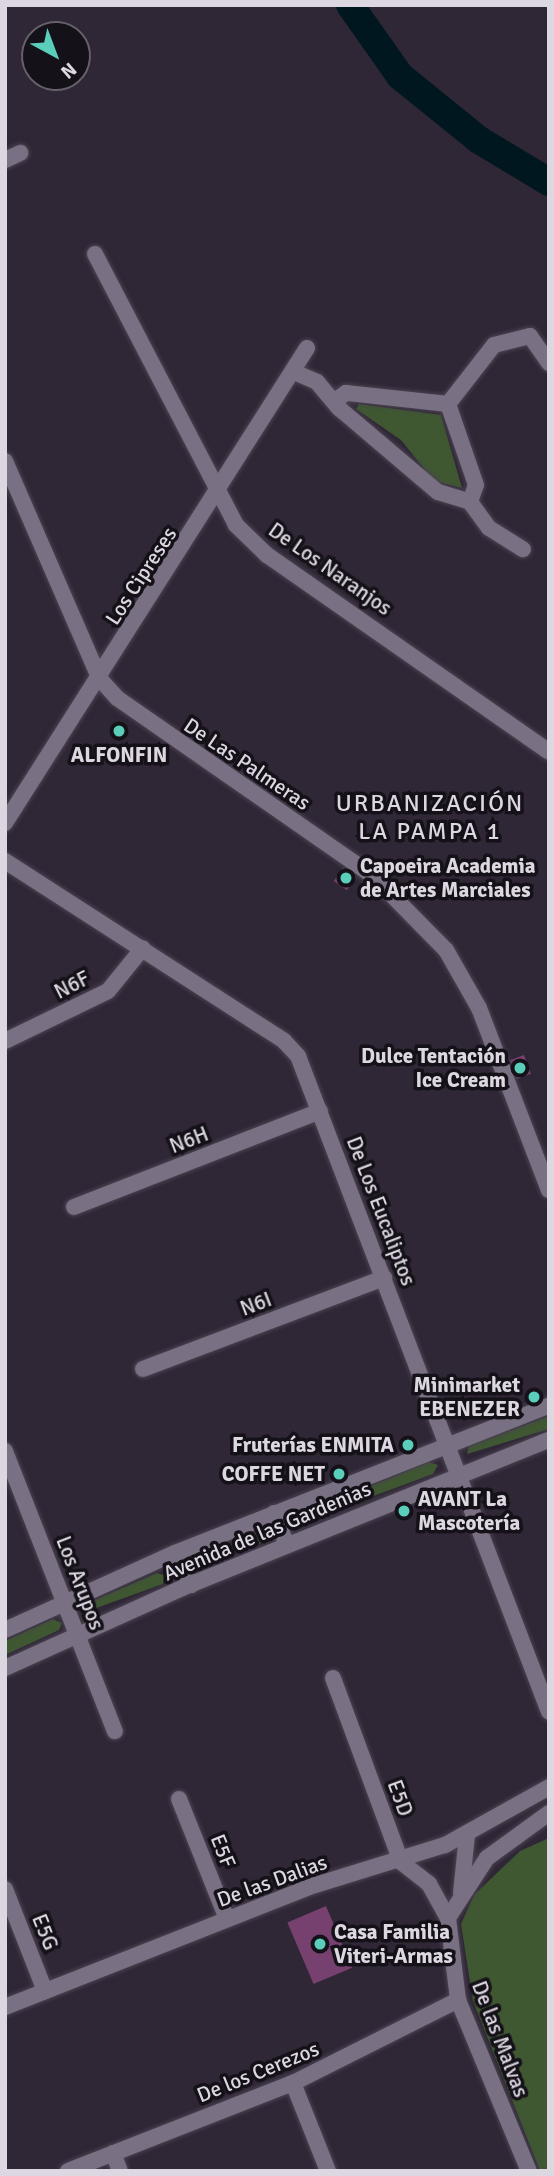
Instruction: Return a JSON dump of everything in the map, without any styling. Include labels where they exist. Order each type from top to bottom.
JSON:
[{"type":"street","name":"De Los Naranjos","points":[[95,254],[217,496],[267,555],[548,751]]},
{"type":"street","points":[[448,404],[494,345],[530,336],[549,363]]},
{"type":"street","name":"Los Cipreses","points":[[5,823],[217,496],[307,348]]},
{"type":"street","points":[[294,372],[336,400],[438,492],[470,502],[489,528],[523,549]]},
{"type":"street","points":[[336,400],[346,393],[448,404]]},
{"type":"street","points":[[448,404],[476,485],[470,502]]},
{"type":"street","name":"De Las Palmeras","points":[[5,461],[100,678],[130,710],[372,875],[421,918],[479,1008],[549,1191]]},
{"type":"street","name":"De Los Eucaliptos","points":[[5,860],[292,1048],[320,1111],[549,1712]]},
{"type":"street","name":"N6F","points":[[5,1041],[108,991],[143,948]]},
{"type":"street","name":"N6H","points":[[74,1208],[320,1111]]},
{"type":"street","name":"N6I","points":[[143,1370],[384,1278]]},
{"type":"street","name":"Avenida de las Gardenias","points":[[5,1630],[176,1553],[446,1443],[549,1406]]},
{"type":"street","name":"Avenida de las Gardenias","points":[[5,1668],[191,1585],[457,1474],[549,1440]]},
{"type":"street","name":"Los Arupos","points":[[5,1451],[67,1603],[114,1731]]},
{"type":"street","points":[[274,1513],[287,1545]]},
{"type":"street","points":[[176,1553],[191,1585]]},
{"type":"street","name":"E5D","points":[[333,1678],[401,1862]]},
{"type":"street","name":"De las Dalias","points":[[5,2007],[227,1919],[401,1862],[467,1835],[549,1787]]},
{"type":"street","name":"E5F","points":[[179,1799],[227,1919]]},
{"type":"street","points":[[448,1918],[461,1892],[510,1836],[549,1813]]},
{"type":"street","points":[[461,1892],[467,1835]]},
{"type":"street","points":[[401,1862],[429,1884],[448,1918]]},
{"type":"street","name":"E5G","points":[[5,1889],[45,1991]]},
{"type":"street","name":"De las Malvas","points":[[448,1918],[458,2000],[529,2171]]},
{"type":"street","name":"De los Cerezos","points":[[68,2171],[293,2083],[458,2000]]},
{"type":"street","points":[[293,2083],[328,2171]]},
{"type":"street","points":[[113,2153],[120,2171]]},
{"type":"green space","points":[[359,404],[441,415],[462,488],[434,481],[401,440],[356,409]]},
{"type":"green space","points":[[549,1416],[549,1429],[467,1454],[469,1446]]},
{"type":"green space","points":[[429,1462],[438,1465],[433,1474],[295,1525],[296,1517]]},
{"type":"green space","points":[[265,1529],[274,1532],[272,1539],[194,1567],[195,1559]]},
{"type":"green space","points":[[157,1573],[164,1575],[163,1584],[85,1612],[86,1604]]},
{"type":"green space","points":[[53,1619],[62,1623],[59,1630],[5,1655],[5,1641]]},
{"type":"green space","points":[[549,1838],[549,2171],[540,2171],[473,2001],[461,1924],[474,1895],[520,1851]]},
{"type":"building","name":"Capoeira Academia de Artes Marciales","points":[[343,868],[356,877],[347,890],[334,881]]},
{"type":"building","name":"Dulce Tentación Ice Cream","points":[[524,1055],[531,1074],[517,1079],[510,1060]]},
{"type":"building","name":"Casa Familia Viteri-Armas","points":[[326,1906],[352,1968],[314,1984],[287,1922]]},
{"type":"waterway","points":[[350,5],[400,76],[479,140],[549,182]]},
{"type":"place","name":"ALFONFIN","points":[[119,731]]},
{"type":"place","name":"Capoeira Academia de Artes Marciales","points":[[346,878]]},
{"type":"place","name":"Dulce Tentación Ice Cream","points":[[520,1068]]},
{"type":"place","name":"Minimarket EBENEZER","points":[[534,1397]]},
{"type":"place","name":"Fruterías ENMITA","points":[[408,1445]]},
{"type":"place","name":"COFFE NET","points":[[339,1474]]},
{"type":"place","name":"AVANT La Mascotería","points":[[404,1511]]},
{"type":"place","name":"Casa Familia Viteri-Armas","points":[[320,1944]]},
{"type":"district","name":"URBANIZACIÓN LA PAMPA 1","points":[[430,818]]}]
